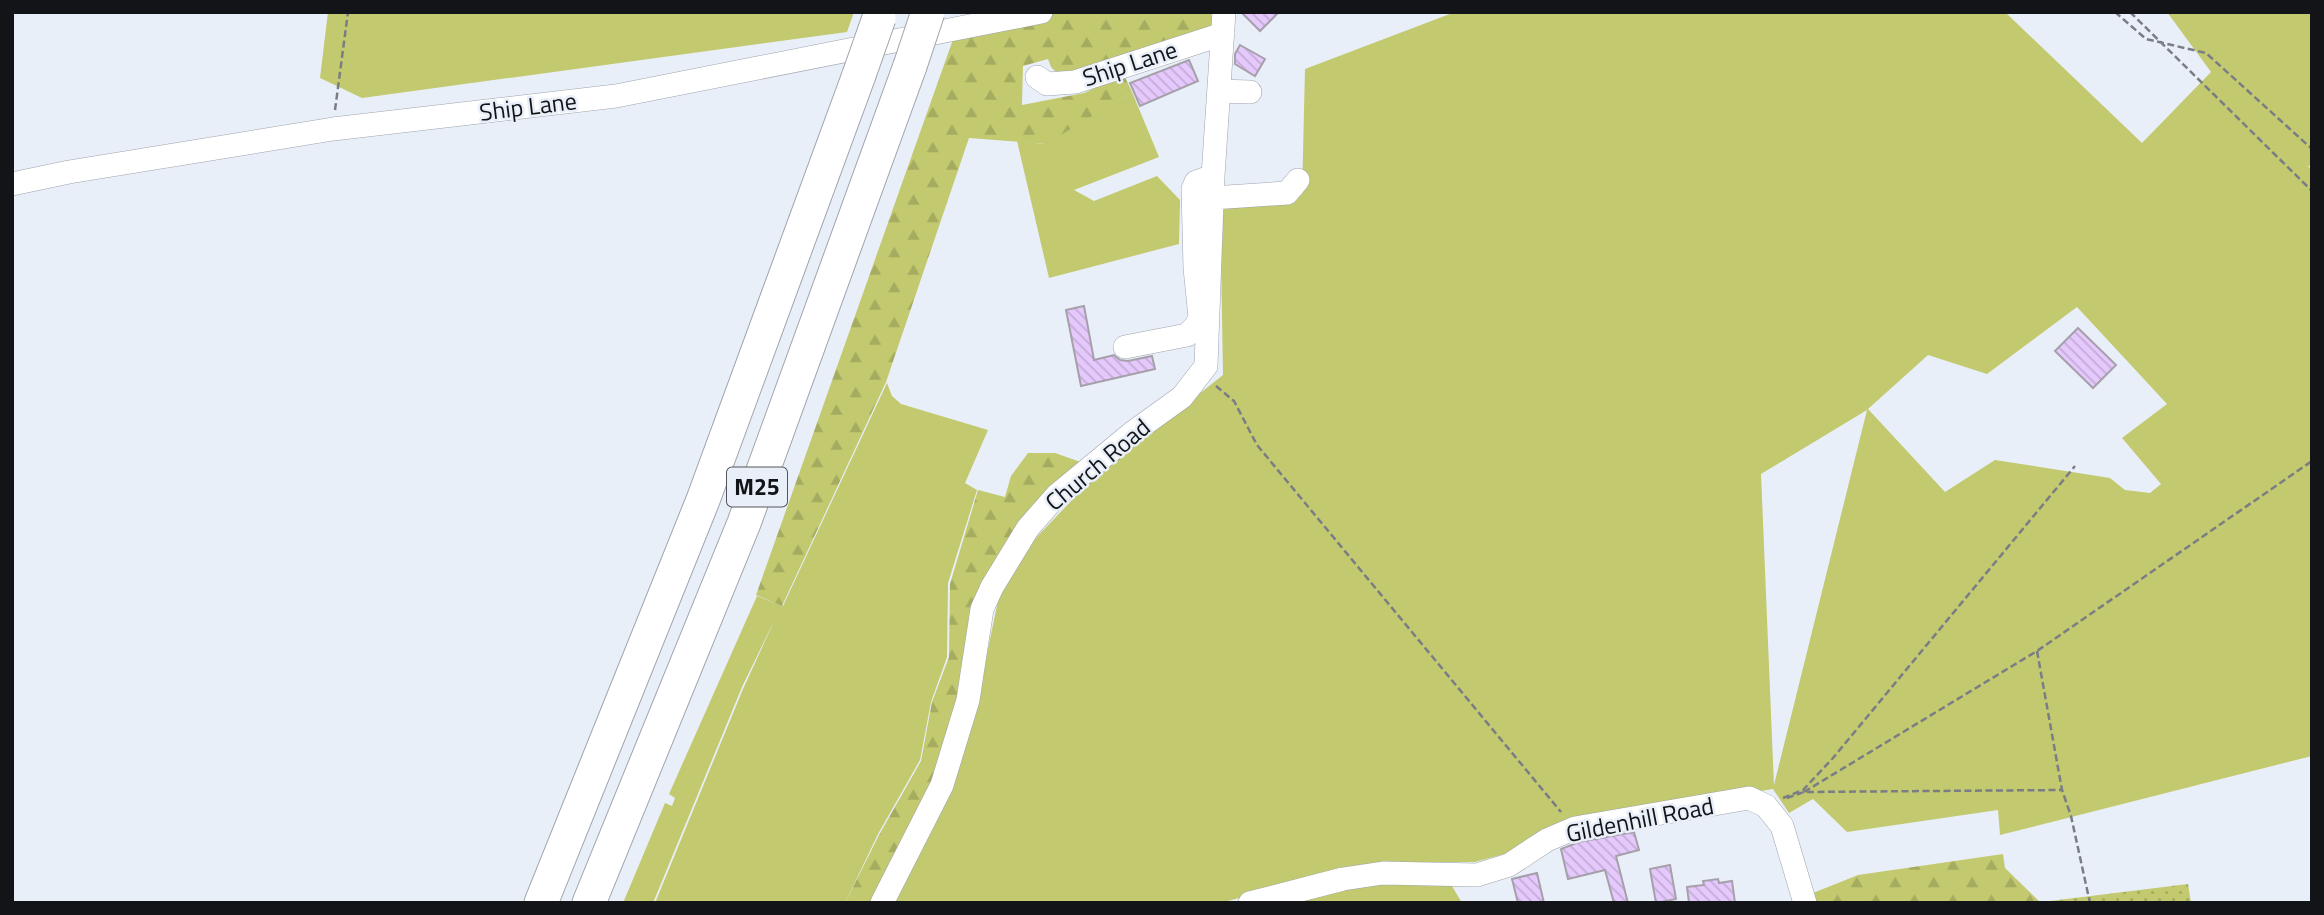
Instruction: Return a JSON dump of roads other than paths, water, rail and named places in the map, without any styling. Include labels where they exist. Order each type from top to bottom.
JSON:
[{"type":"highway","name":"M25","points":[[589,903],[744,523],[929,12]]},
{"type":"highway","name":"M25","points":[[541,903],[703,500],[880,15]]},
{"type":"street","name":"Ship Lane","points":[[12,184],[69,172],[332,129],[616,96],[1041,12]]},
{"type":"street","name":"Ship Lane","points":[[1037,77],[1047,84],[1075,82],[1224,23]]},
{"type":"street","points":[[1212,187],[1224,23]]},
{"type":"street","points":[[1219,91],[1250,92]]},
{"type":"street","points":[[1125,347],[1187,335],[1196,327],[1199,317],[1193,189],[1196,182],[1212,187],[1287,193],[1298,180]]},
{"type":"street","name":"Church Road","points":[[882,903],[942,785],[968,700],[982,609],[992,587],[1028,528],[1057,495],[1132,433],[1182,397],[1206,366],[1212,187]]},
{"type":"street","name":"Gildenhill Road","points":[[1250,903],[1343,879],[1383,873],[1477,875],[1509,865],[1546,840],[1574,828],[1749,798],[1766,805],[1782,826],[1805,903]]}]
